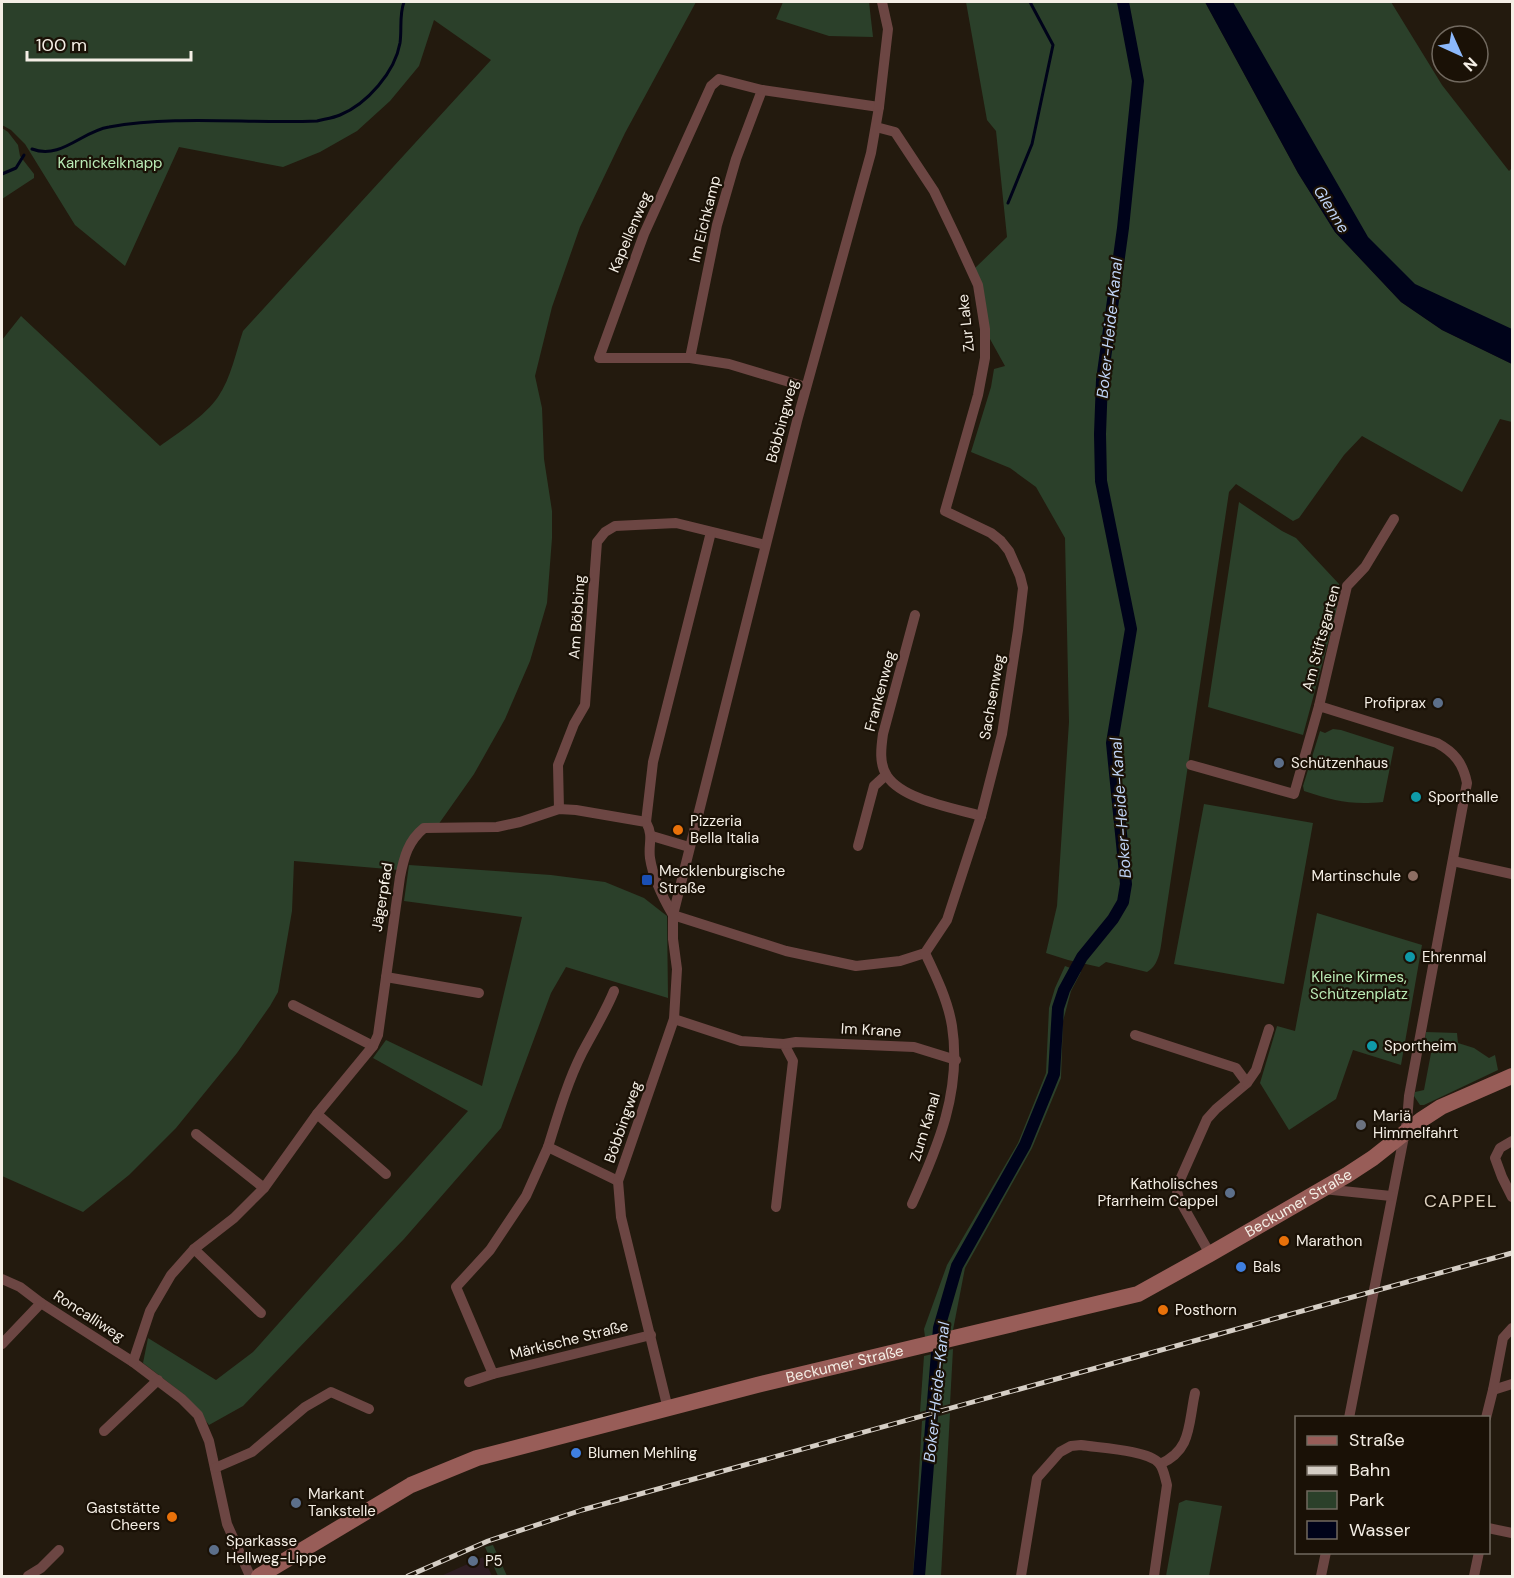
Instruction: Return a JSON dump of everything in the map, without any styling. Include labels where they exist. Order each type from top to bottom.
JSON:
[{"type":"main road","name":"Beckumer Straße","points":[[259,1576],[411,1485],[477,1458],[757,1385],[1138,1294],[1323,1189],[1373,1158],[1441,1107],[1512,1076]]},
{"type":"street","name":"Böbbingweg","points":[[669,1409],[621,1217],[618,1181],[674,1019],[677,969],[673,915],[806,387],[871,153],[888,29],[882,2]]},
{"type":"street","name":"Kapellenweg","points":[[806,387],[729,364],[690,358],[598,357],[644,234],[711,86],[719,79],[762,90],[879,107]]},
{"type":"street","name":"Im Eichkamp","points":[[690,358],[717,225],[736,159],[762,90]]},
{"type":"street","name":"Zur Lake","points":[[876,127],[895,132],[921,170],[934,191],[978,285],[985,329],[985,358],[978,395],[945,511]]},
{"type":"street","name":"Sachsenweg","points":[[925,953],[947,920],[981,816],[1002,734],[1023,588],[1009,551],[992,532],[945,511]]},
{"type":"street","name":"Am Stiftsgarten","points":[[1191,765],[1294,794],[1319,706],[1347,586],[1365,567],[1394,519]]},
{"type":"street","name":"Am Böbbing","points":[[560,809],[558,765],[574,724],[585,705],[597,542],[605,532],[615,526],[676,523],[765,546]]},
{"type":"street","points":[[689,847],[652,836],[646,822],[653,762],[711,531]]},
{"type":"street","name":"Frankenweg","points":[[886,775],[881,754],[883,734],[915,615]]},
{"type":"street","points":[[1319,706],[1437,743],[1450,750],[1461,763],[1467,783],[1350,1416]]},
{"type":"street","points":[[858,846],[874,786],[886,775],[897,787],[908,794],[981,816]]},
{"type":"street","points":[[560,809],[646,822]]},
{"type":"street","name":"Jägerpfad","points":[[133,1362],[150,1311],[171,1275],[194,1249],[234,1218],[264,1188],[317,1114],[373,1046],[378,1035],[405,853],[415,835],[424,828],[496,827],[560,809]]},
{"type":"street","name":"Böbbingweg","points":[[652,836],[650,857],[662,897],[673,915]]},
{"type":"street","points":[[1453,861],[1512,874]]},
{"type":"street","points":[[673,915],[786,951],[856,966],[900,961],[925,953]]},
{"type":"street","name":"Zum Kanal","points":[[912,1204],[927,1171],[949,1109],[956,1060],[952,1024],[942,991],[925,953]]},
{"type":"street","points":[[386,977],[479,993]]},
{"type":"street","name":"Märkische Straße","points":[[493,1374],[456,1287],[490,1250],[526,1196],[548,1147],[569,1081],[614,991]]},
{"type":"street","points":[[293,1005],[373,1046]]},
{"type":"street","name":"Im Krane","points":[[674,1019],[741,1041],[914,1047],[956,1060]]},
{"type":"street","points":[[1210,1254],[1179,1199],[1177,1191],[1195,1143],[1207,1119],[1247,1083],[1256,1070],[1269,1029]]},
{"type":"street","points":[[1135,1035],[1236,1068],[1247,1083]]},
{"type":"street","points":[[776,1207],[793,1061],[784,1044]]},
{"type":"street","points":[[317,1114],[386,1174]]},
{"type":"street","points":[[196,1134],[264,1188]]},
{"type":"street","points":[[1512,1141],[1500,1148],[1495,1158],[1512,1197]]},
{"type":"street","points":[[548,1147],[618,1181]]},
{"type":"street","points":[[1323,1189],[1391,1196]]},
{"type":"street","points":[[194,1249],[261,1313]]},
{"type":"street","name":"Roncalliweg","points":[[2,1279],[20,1287],[133,1362],[182,1398],[198,1414],[209,1441],[227,1524],[250,1576]]},
{"type":"street","points":[[2,1344],[41,1303]]},
{"type":"street","points":[[1486,1416],[1503,1338],[1512,1328]]},
{"type":"street","name":"Märkische Straße","points":[[469,1382],[651,1335]]},
{"type":"street","points":[[104,1431],[158,1380]]},
{"type":"street","points":[[1493,1390],[1512,1384]]},
{"type":"street","points":[[215,1468],[252,1452],[305,1407],[331,1392],[369,1410]]},
{"type":"street","points":[[1160,1464],[1179,1453],[1184,1445],[1195,1394]]},
{"type":"street","points":[[1020,1576],[1037,1478],[1060,1452],[1071,1446],[1143,1455],[1153,1458],[1160,1464],[1167,1485],[1154,1576]]},
{"type":"street","points":[[1490,1528],[1512,1533]]},
{"type":"street","points":[[28,1576],[41,1568],[58,1550]]},
{"type":"street","points":[[1321,1576],[1326,1554]]},
{"type":"street","points":[[1474,1576],[1479,1554]]},
{"type":"shaded area","points":[[483,1557],[492,1576],[441,1576]]},
{"type":"green space","name":"Karnickelknapp","points":[[2,2],[696,2],[625,133],[580,227],[552,307],[535,376],[542,408],[544,459],[552,511],[547,603],[530,661],[505,719],[474,774],[438,825],[414,835],[399,870],[294,861],[292,911],[278,992],[270,1006],[237,1053],[176,1128],[129,1175],[83,1212],[2,1176],[2,340],[21,316],[160,446],[191,424],[213,404],[233,365],[243,331],[491,60],[434,20],[419,66],[390,101],[357,131],[320,152],[283,167],[179,147],[125,266],[75,225],[25,144],[11,130],[2,125]]},
{"type":"green space","points":[[783,2],[869,2],[873,37],[829,36],[776,19]]},
{"type":"green space","points":[[966,2],[1205,2],[1298,173],[1335,232],[1401,302],[1442,330],[1512,364],[1512,422],[1500,419],[1462,492],[1362,436],[1344,455],[1299,518],[1293,521],[1236,484],[1229,492],[1161,944],[1156,963],[1147,972],[1106,962],[1099,967],[1046,953],[1057,906],[1069,722],[1065,538],[1036,487],[1010,468],[971,452],[991,387],[994,369],[1005,366],[990,339],[973,270],[1007,237],[996,131],[987,120]]},
{"type":"green space","points":[[1224,2],[1391,2],[1430,65],[1430,84],[1441,84],[1509,171],[1512,168],[1512,348],[1388,274]]},
{"type":"green space","points":[[2,128],[18,145],[20,156],[34,174],[34,178],[2,199]]},
{"type":"green space","points":[[1239,502],[1296,538],[1339,584],[1340,598],[1303,735],[1208,707]]},
{"type":"green space","points":[[1333,729],[1394,747],[1383,802],[1343,801],[1304,791],[1303,786],[1320,731],[1325,733]]},
{"type":"green space","points":[[1204,804],[1313,823],[1284,984],[1174,964]]},
{"type":"green space","points":[[409,865],[551,875],[605,882],[644,898],[667,916],[668,998],[566,967],[551,993],[501,1128],[404,1239],[243,1406],[209,1425],[186,1396],[143,1363],[148,1338],[216,1380],[253,1352],[468,1111],[373,1058],[386,1040],[482,1086],[522,917],[404,901]]},
{"type":"green space","name":"Kleine Kirmes, Schützenplatz","points":[[1317,913],[1422,945],[1401,1065],[1353,1050],[1336,1099],[1289,1130],[1260,1083],[1277,1026],[1295,1031]]},
{"type":"green space","points":[[1065,966],[1081,972],[1071,991],[1063,1021],[1061,1078],[1032,1148],[965,1268],[953,1330],[925,1337],[924,1329],[947,1265],[1018,1143],[1046,1073],[1049,1008]]},
{"type":"green space","points":[[1426,1032],[1457,1033],[1458,1043],[1474,1048],[1489,1058],[1495,1055],[1498,1070],[1420,1105],[1414,1096],[1415,1092],[1424,1090],[1432,1048],[1424,1046]]},
{"type":"green space","points":[[953,1349],[950,1404],[920,1412],[924,1356]]},
{"type":"green space","points":[[950,1413],[941,1576],[913,1576],[922,1421]]},
{"type":"green space","points":[[1186,1500],[1222,1506],[1209,1576],[1166,1576],[1179,1503]]},
{"type":"green space","points":[[493,1545],[507,1576],[498,1576],[485,1547]]},
{"type":"water","name":"Glenne","points":[[1205,2],[1233,2],[1368,237],[1415,284],[1512,329],[1512,364],[1442,330],[1401,302],[1335,232],[1298,173]]},
{"type":"waterway","points":[[32,149],[52,151],[99,130],[135,123],[317,121],[340,115],[370,95],[386,76],[400,43],[404,2]]},
{"type":"waterway","points":[[1008,203],[1032,144],[1053,45],[1030,2]]},
{"type":"waterway","name":"Boker-Heide-Kanal","points":[[919,1576],[939,1328],[957,1266],[1025,1145],[1054,1074],[1058,1008],[1064,990],[1082,957],[1113,919],[1123,902],[1126,884],[1112,743],[1131,629],[1101,481],[1100,434],[1102,380],[1123,228],[1138,81],[1123,2]]},
{"type":"waterway","points":[[2,174],[16,168],[24,155]]},
{"type":"railway","points":[[408,1576],[488,1541],[582,1510],[1512,1253]]},
{"type":"place","name":"Profiprax","points":[[1438,703]]},
{"type":"place","name":"Schützenhaus","points":[[1279,763]]},
{"type":"place","name":"Sporthalle","points":[[1416,797]]},
{"type":"place","name":"Pizzeria Bella Italia","points":[[678,830]]},
{"type":"place","name":"Martinschule","points":[[1413,876]]},
{"type":"place","name":"Mecklenburgische Straße","points":[[647,880]]},
{"type":"place","name":"Ehrenmal","points":[[1410,957]]},
{"type":"place","name":"Sportheim","points":[[1372,1046]]},
{"type":"place","name":"Mariä Himmelfahrt","points":[[1361,1125]]},
{"type":"place","name":"Katholisches Pfarrheim Cappel","points":[[1230,1193]]},
{"type":"place","name":"Marathon","points":[[1284,1241]]},
{"type":"place","name":"Bals","points":[[1241,1267]]},
{"type":"place","name":"Posthorn","points":[[1163,1310]]},
{"type":"place","name":"Blumen Mehling","points":[[576,1453]]},
{"type":"place","name":"Markant Tankstelle","points":[[296,1503]]},
{"type":"place","name":"Gaststätte Cheers","points":[[172,1517]]},
{"type":"place","name":"Sparkasse Hellweg-Lippe","points":[[214,1550]]},
{"type":"place","name":"P5","points":[[473,1561]]},
{"type":"district","name":"CAPPEL","points":[[1461,1201]]}]
